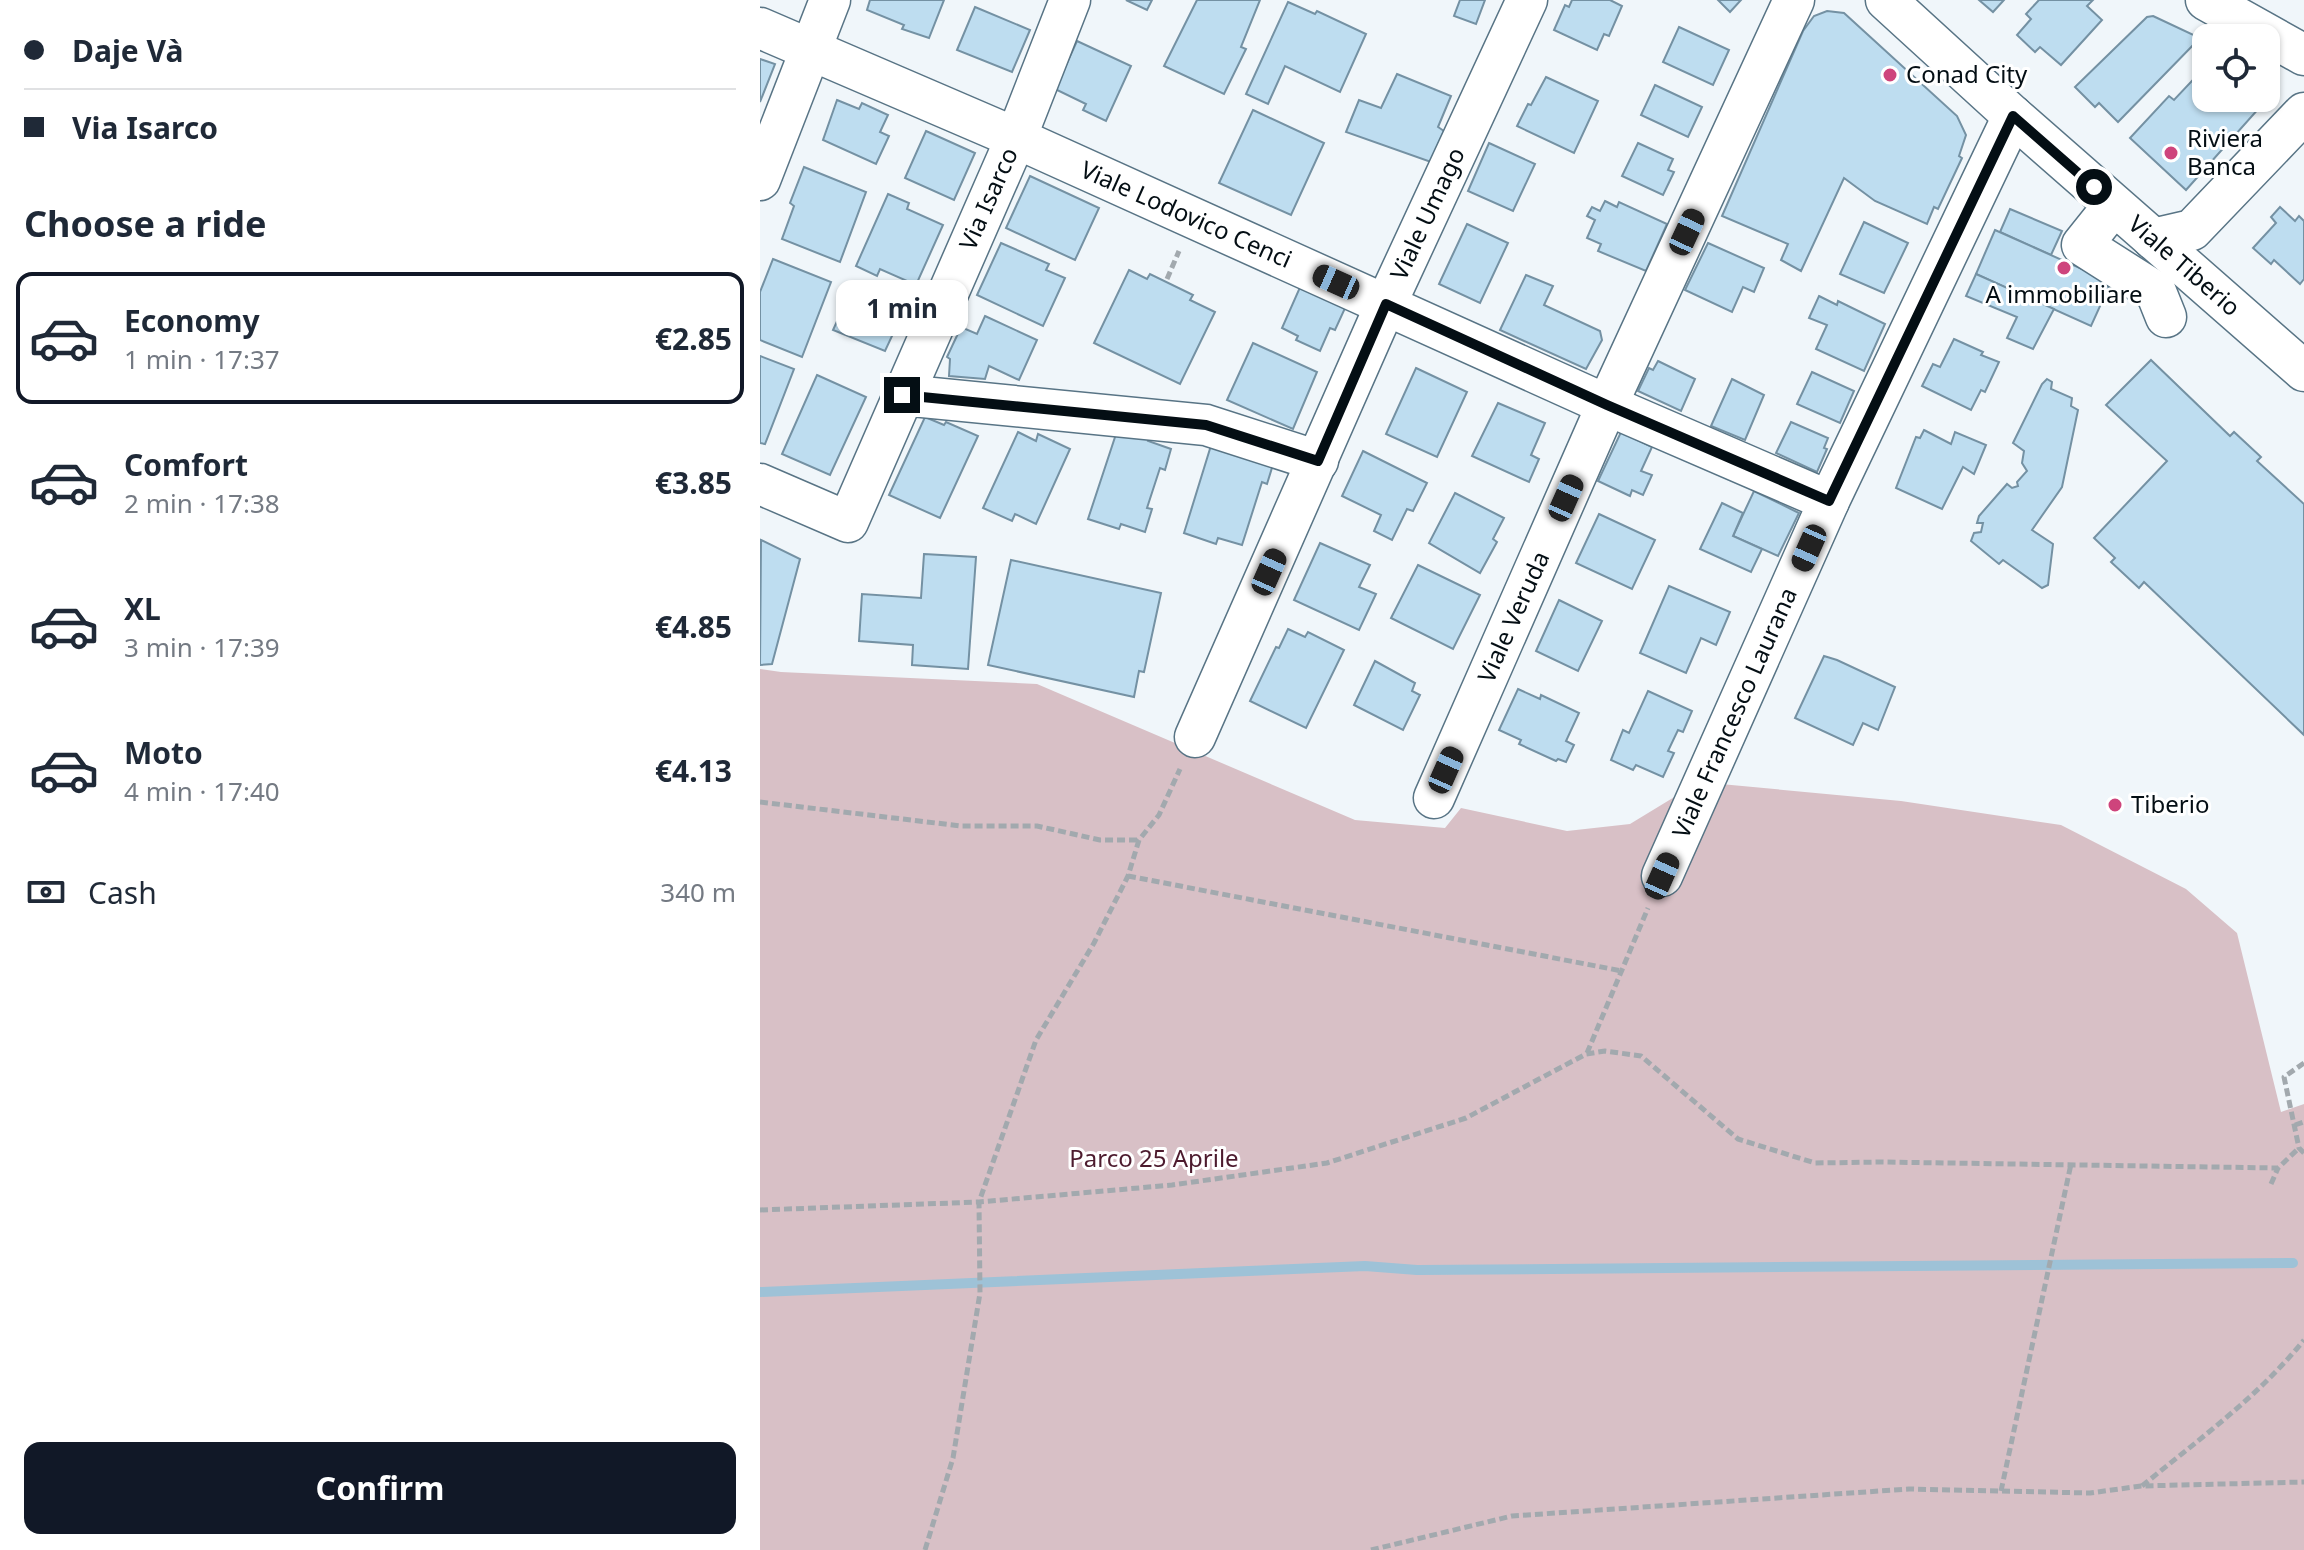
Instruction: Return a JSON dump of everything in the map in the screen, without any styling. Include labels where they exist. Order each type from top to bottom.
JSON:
[{"type":"street","points":[[760,180],[830,0]]},
{"type":"street","name":"Via Isarco","points":[[760,484],[848,522],[1016,138],[1070,0]]},
{"type":"street","name":"Viale Umago","points":[[1195,737],[1386,304],[1527,0]]},
{"type":"street","name":"Viale Veruda","points":[[1434,798],[1607,405],[1794,0]]},
{"type":"street","name":"Viale Tiberio","points":[[1886,0],[2013,116],[2304,371]]},
{"type":"street","points":[[2206,0],[2304,55]]},
{"type":"street","name":"Viale Lodovico Cenci","points":[[760,28],[1016,138],[1607,405],[1829,501]]},
{"type":"street","points":[[2153,239],[2192,230],[2304,113]]},
{"type":"street","name":"Viale Francesco Laurana","points":[[1662,876],[1829,501],[2013,116]]},
{"type":"street","name":"Viale Tiberio","points":[[2106,215],[2082,245],[2156,292],[2166,317]]},
{"type":"street","points":[[902,395],[1206,425],[1318,461]]},
{"type":"path","points":[[1167,279],[1183,242]]},
{"type":"path","points":[[925,1550],[953,1458],[980,1293],[979,1202],[1036,1040],[1094,943],[1128,876],[1139,840],[1159,815],[1195,737]]},
{"type":"path","points":[[760,802],[961,826],[1037,826],[1100,840],[1139,840]]},
{"type":"path","points":[[1128,876],[1622,971]]},
{"type":"path","points":[[1586,1054],[1662,876]]},
{"type":"path","points":[[760,1210],[979,1202],[1172,1185],[1327,1163],[1466,1118],[1586,1054],[1605,1051],[1641,1056],[1738,1139],[1815,1163],[2278,1168]]},
{"type":"path","points":[[2271,1184],[2278,1168],[2302,1150],[2284,1077],[2304,1063]]},
{"type":"path","points":[[2295,1125],[2304,1122]]},
{"type":"path","points":[[2001,1491],[2071,1164]]},
{"type":"path","points":[[2141,1486],[2279,1371],[2304,1340]]},
{"type":"path","points":[[1371,1550],[1512,1516],[1909,1489],[2090,1493],[2141,1486],[2304,1482]]},
{"type":"green space","name":"Parco 25 Aprile","points":[[760,669],[1037,684],[1355,820],[1445,828],[1461,808],[1567,831],[1630,824],[1699,782],[1901,801],[2061,825],[2186,889],[2237,933],[2281,1112],[2304,1104],[2304,1550],[760,1550]]},
{"type":"building","points":[[870,0],[944,0],[929,38],[902,29],[904,25],[867,10]]},
{"type":"building","points":[[1126,0],[1152,0],[1147,10]]},
{"type":"building","points":[[1197,0],[1260,0],[1241,47],[1246,49],[1224,94],[1164,66]]},
{"type":"building","points":[[1460,0],[1485,0],[1476,24],[1454,16]]},
{"type":"building","points":[[1572,0],[1610,0],[1622,6],[1609,36],[1604,34],[1597,50],[1554,30],[1565,5],[1569,7]]},
{"type":"building","points":[[1718,0],[1741,0],[1730,12]]},
{"type":"building","points":[[1979,0],[2004,0],[1993,12]]},
{"type":"building","points":[[2039,0],[2093,0],[2087,6],[2102,20],[2061,65],[2040,47],[2035,52],[2017,35],[2031,19],[2026,14]]},
{"type":"building","points":[[1288,2],[1315,14],[1317,11],[1366,34],[1340,92],[1285,66],[1268,104],[1246,94]]},
{"type":"building","points":[[975,7],[1030,30],[1012,72],[957,50]]},
{"type":"building","points":[[1827,11],[1844,13],[1957,116],[1966,135],[1959,156],[1962,158],[1938,209],[1934,207],[1927,224],[1875,201],[1844,178],[1801,271],[1781,260],[1788,244],[1722,216],[1803,31],[1814,16]]},
{"type":"building","points":[[2153,16],[2192,34],[2192,46],[2118,122],[2099,103],[2095,107],[2075,87],[2147,17]]},
{"type":"building","points":[[1679,27],[1729,50],[1713,85],[1663,62]]},
{"type":"building","points":[[1077,41],[1131,66],[1106,121],[1083,110],[1086,104],[1055,89]]},
{"type":"building","points":[[760,59],[775,64],[760,102]]},
{"type":"building","points":[[1397,74],[1451,96],[1438,127],[1444,131],[1431,162],[1346,132],[1359,100],[1381,108]]},
{"type":"building","points":[[1546,77],[1598,101],[1574,153],[1517,126]]},
{"type":"building","points":[[2192,81],[2192,112],[2256,112],[2186,190],[2130,138],[2169,96],[2174,100]]},
{"type":"building","points":[[1655,85],[1702,107],[1688,137],[1641,115]]},
{"type":"building","points":[[837,100],[859,109],[862,103],[888,115],[880,132],[889,136],[876,164],[823,140]]},
{"type":"building","points":[[1253,110],[1324,143],[1291,215],[1219,183]]},
{"type":"building","points":[[926,131],[975,153],[954,200],[905,178]]},
{"type":"building","points":[[1489,143],[1535,164],[1513,211],[1468,191]]},
{"type":"building","points":[[1638,143],[1673,159],[1668,170],[1674,172],[1663,195],[1622,176]]},
{"type":"building","points":[[804,167],[866,192],[840,262],[782,239],[794,206],[790,203]]},
{"type":"building","points":[[1030,176],[1099,208],[1075,260],[1006,228]]},
{"type":"building","points":[[888,194],[909,203],[907,209],[943,225],[916,285],[880,269],[877,276],[856,266]]},
{"type":"building","points":[[1605,201],[1617,207],[1619,202],[1667,224],[1646,271],[1598,251],[1601,244],[1587,238],[1595,220],[1587,216],[1592,207],[1600,211]]},
{"type":"building","points":[[2280,207],[2295,221],[2299,216],[2304,221],[2304,279],[2300,284],[2274,260],[2271,264],[2253,248],[2276,223],[2271,217]]},
{"type":"building","points":[[2010,209],[2062,231],[2051,255],[2000,232]]},
{"type":"building","points":[[1864,222],[1908,243],[1884,293],[1840,274]]},
{"type":"building","points":[[1467,224],[1508,243],[1480,303],[1439,284]]},
{"type":"building","points":[[1995,230],[2111,282],[2091,326],[1976,274]]},
{"type":"building","points":[[1001,243],[1049,264],[1046,270],[1065,278],[1043,326],[977,295]]},
{"type":"building","points":[[1708,243],[1764,268],[1754,292],[1743,287],[1732,312],[1685,290]]},
{"type":"building","points":[[773,259],[831,282],[802,357],[760,340],[760,292]]},
{"type":"building","points":[[1129,270],[1147,279],[1150,274],[1193,295],[1190,300],[1215,312],[1180,384],[1094,343]]},
{"type":"building","points":[[1976,274],[2054,309],[2033,349],[2007,338],[2017,317],[1966,296]]},
{"type":"building","points":[[1526,275],[1553,286],[1544,305],[1600,331],[1602,340],[1586,369],[1500,330]]},
{"type":"building","points":[[855,282],[906,306],[885,351],[833,330]]},
{"type":"building","points":[[1301,285],[1346,306],[1335,330],[1330,328],[1320,351],[1296,340],[1298,336],[1282,328]]},
{"type":"building","points":[[1819,296],[1837,305],[1838,301],[1885,324],[1864,371],[1816,349],[1827,325],[1809,318]]},
{"type":"building","points":[[985,316],[1037,340],[1019,380],[989,366],[985,379],[949,376],[950,359],[947,357],[961,327],[977,334]]},
{"type":"building","points":[[1954,339],[1999,362],[1985,392],[1981,390],[1971,410],[1922,386],[1933,364],[1940,367]]},
{"type":"building","points":[[1253,343],[1317,372],[1293,429],[1227,400]]},
{"type":"building","points":[[760,356],[794,369],[765,444],[760,443]]},
{"type":"building","points":[[2151,360],[2230,436],[2234,432],[2261,457],[2257,461],[2304,504],[2304,735],[2144,582],[2139,588],[2111,562],[2115,558],[2094,538],[2167,461],[2106,405]]},
{"type":"building","points":[[1658,361],[1695,379],[1681,411],[1638,391],[1649,368],[1653,370]]},
{"type":"building","points":[[1416,368],[1467,392],[1437,457],[1386,434]]},
{"type":"building","points":[[1812,372],[1854,391],[1840,423],[1797,404]]},
{"type":"building","points":[[817,375],[866,397],[830,475],[782,454]]},
{"type":"building","points":[[1732,379],[1764,395],[1745,440],[1711,426]]},
{"type":"building","points":[[2047,379],[2052,382],[2051,389],[2072,398],[2071,406],[2078,410],[2062,487],[2032,530],[2053,544],[2048,585],[2042,588],[2003,560],[1999,564],[1971,541],[1974,533],[1981,532],[1983,523],[1977,523],[1979,516],[2007,484],[2012,488],[2018,486],[2017,482],[2027,471],[2022,463],[2024,451],[2013,443]]},
{"type":"building","points":[[1498,403],[1545,423],[1531,455],[1539,459],[1529,482],[1472,456]]},
{"type":"building","points":[[925,417],[978,436],[940,518],[889,495]]},
{"type":"building","points":[[1791,422],[1828,438],[1824,448],[1827,449],[1817,472],[1776,453]]},
{"type":"building","points":[[1119,425],[1150,435],[1148,441],[1171,449],[1165,470],[1160,468],[1147,508],[1152,509],[1145,532],[1121,524],[1119,529],[1088,519]]},
{"type":"building","points":[[1924,430],[1951,444],[1955,432],[1986,445],[1974,474],[1963,467],[1942,509],[1896,488],[1916,437],[1920,438]]},
{"type":"building","points":[[1018,432],[1036,441],[1038,434],[1070,449],[1036,524],[1015,514],[1012,521],[983,508]]},
{"type":"building","points":[[1621,432],[1652,447],[1641,471],[1652,475],[1643,495],[1632,490],[1630,496],[1598,481]]},
{"type":"building","points":[[1213,439],[1275,458],[1267,484],[1262,482],[1242,545],[1218,538],[1216,544],[1184,533]]},
{"type":"building","points":[[1363,451],[1427,483],[1413,511],[1407,509],[1392,540],[1374,531],[1381,515],[1342,496]]},
{"type":"building","points":[[1754,491],[1799,513],[1778,556],[1733,536]]},
{"type":"building","points":[[1455,493],[1504,518],[1493,539],[1497,542],[1480,573],[1429,543]]},
{"type":"building","points":[[1722,503],[1743,513],[1733,536],[1762,549],[1751,572],[1700,549]]},
{"type":"building","points":[[1599,514],[1655,540],[1632,589],[1576,563]]},
{"type":"building","points":[[761,540],[800,559],[772,664],[760,665]]},
{"type":"building","points":[[1320,543],[1370,565],[1359,587],[1376,594],[1359,630],[1294,600]]},
{"type":"building","points":[[924,554],[976,557],[968,669],[912,665],[913,645],[859,641],[862,594],[921,598]]},
{"type":"building","points":[[1011,560],[1161,593],[1144,672],[1139,671],[1134,697],[988,665]]},
{"type":"building","points":[[1418,565],[1480,595],[1453,649],[1391,618]]},
{"type":"building","points":[[1669,586],[1730,612],[1716,645],[1701,638],[1686,673],[1640,653]]},
{"type":"building","points":[[1559,600],[1602,621],[1578,671],[1536,651]]},
{"type":"building","points":[[1288,629],[1305,637],[1308,632],[1344,650],[1306,728],[1250,701]]},
{"type":"building","points":[[1824,656],[1895,687],[1878,730],[1863,723],[1853,745],[1795,718]]},
{"type":"building","points":[[1375,661],[1415,683],[1412,691],[1420,695],[1403,730],[1354,705]]},
{"type":"building","points":[[1518,689],[1540,699],[1541,695],[1579,713],[1566,741],[1574,745],[1566,762],[1556,761],[1519,744],[1521,740],[1499,730]]},
{"type":"building","points":[[1648,691],[1692,711],[1683,732],[1678,730],[1668,751],[1674,753],[1663,777],[1636,765],[1633,770],[1611,760],[1623,730],[1629,733]]},
{"type":"waterway","points":[[760,1292],[1365,1266],[1417,1270],[2293,1263]]},
{"type":"place","name":"Conad City","points":[[1890,75]]},
{"type":"place","name":"Riviera Banca","points":[[2171,153]]},
{"type":"place","name":"A immobiliare","points":[[2064,268]]},
{"type":"place","name":"Tiberio","points":[[2115,805]]},
{"type":"route","points":[[902,395],[1206,425],[1318,461],[1386,304],[1607,405],[1829,501],[2013,116],[2094,187]]}]
